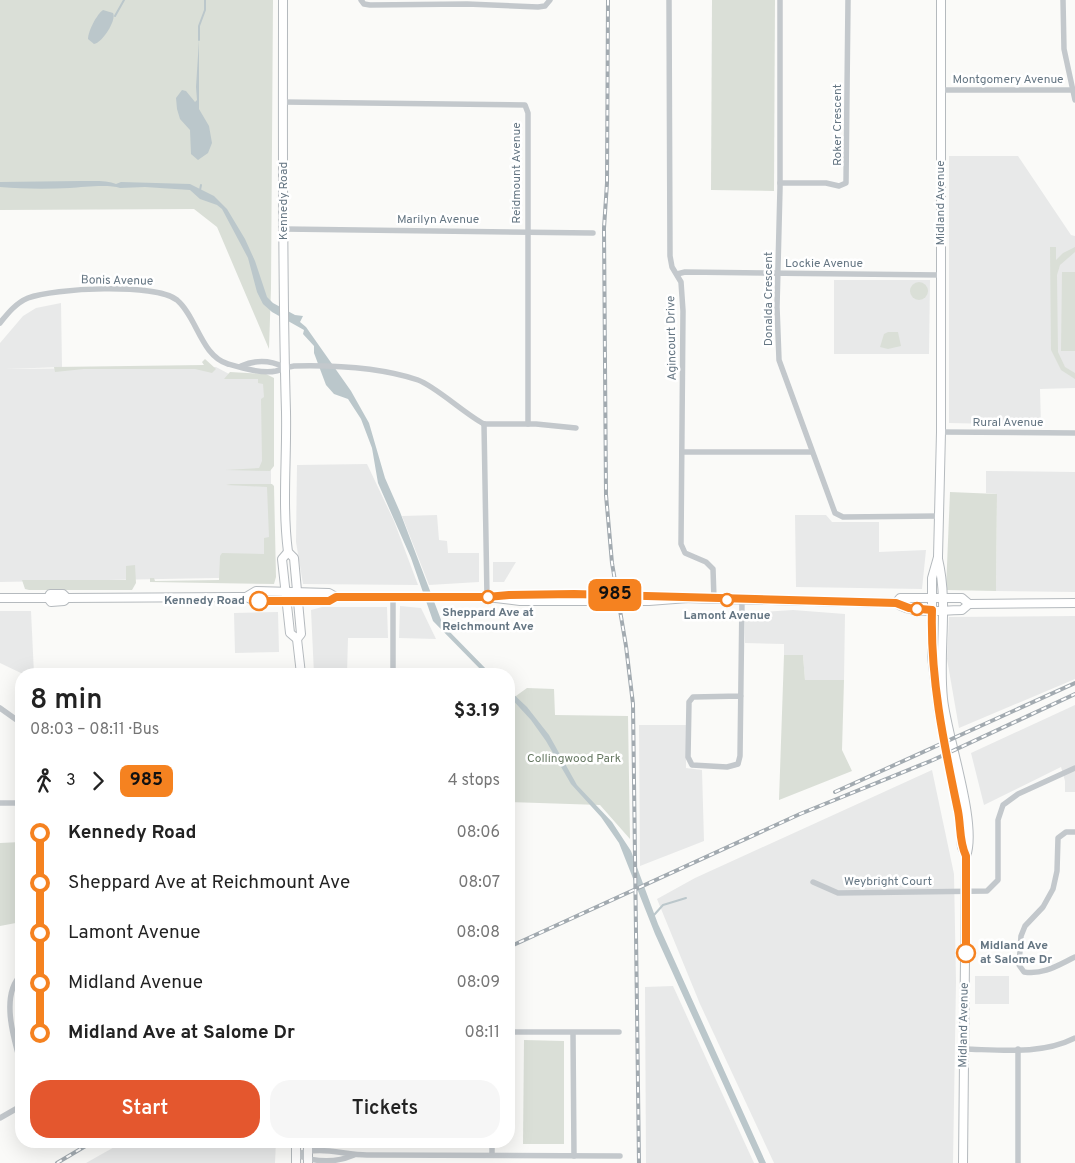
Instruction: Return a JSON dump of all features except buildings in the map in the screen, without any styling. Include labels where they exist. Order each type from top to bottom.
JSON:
[{"type":"main road","name":"Kennedy Road","points":[[283,0],[284,367],[286,418],[284,494],[288,552],[294,558],[299,601],[301,634],[297,639]]},
{"type":"main road","name":"Midland Avenue","points":[[941,0],[941,432],[938,557],[932,578],[932,673],[959,816],[962,847],[966,856]]},
{"type":"main road","name":"Kennedy Road","points":[[288,552],[282,559],[290,633],[297,639],[300,668]]},
{"type":"main road","name":"Midland Avenue","points":[[938,557],[943,578],[944,599],[943,702],[965,804],[969,848],[966,856],[963,1163]]},
{"type":"main road","points":[[246,597],[256,591],[329,593],[336,597]]},
{"type":"main road","points":[[0,598],[48,598],[50,594],[63,594],[67,598],[246,597],[256,601],[329,601],[336,597],[487,597],[536,594],[649,595],[714,600],[896,603],[909,608],[932,610],[962,610],[969,604],[1075,603]]},
{"type":"main road","points":[[896,603],[900,598],[962,598],[969,604]]},
{"type":"main road","points":[[308,1150],[308,1161]]},
{"type":"street","points":[[361,0],[364,4],[370,6],[467,2],[538,7],[545,6],[550,0]]},
{"type":"street","name":"Agincourt Drive","points":[[669,0],[670,256],[681,282],[683,311],[681,544],[685,553],[706,562],[713,569],[714,600]]},
{"type":"street","name":"Donalda Crescent","points":[[780,0],[779,360],[811,452],[837,515],[843,517],[939,516]]},
{"type":"street","name":"Roker Crescent","points":[[780,183],[826,183],[839,186],[846,183],[848,0]]},
{"type":"street","points":[[1063,0],[1064,49],[1075,100]]},
{"type":"street","name":"Montgomery Avenue","points":[[941,90],[1074,90]]},
{"type":"street","name":"Reidmount Avenue","points":[[284,102],[525,105],[528,113],[526,230],[528,424]]},
{"type":"street","name":"Marilyn Avenue","points":[[284,229],[526,230],[593,233]]},
{"type":"street","name":"Lockie Avenue","points":[[677,274],[685,272],[940,274]]},
{"type":"street","name":"Bonis Avenue","points":[[0,323],[15,306],[35,296],[87,290],[160,292],[171,297],[181,305],[214,356],[226,363],[240,366],[252,361],[275,362],[284,367],[358,368],[420,381],[484,424]]},
{"type":"street","points":[[487,597],[484,424],[528,424],[576,428]]},
{"type":"street","name":"Rural Avenue","points":[[941,432],[1075,433]]},
{"type":"street","points":[[682,452],[811,452]]},
{"type":"street","points":[[392,668],[393,596]]},
{"type":"street","points":[[741,696],[694,698],[689,702],[688,757],[692,765],[727,767],[738,764],[740,756],[741,696],[742,600]]},
{"type":"street","points":[[0,708],[15,719]]},
{"type":"street","name":"Weybright Court","points":[[813,882],[838,892],[984,892],[997,883],[999,866],[998,820],[1003,805],[1018,794],[1075,768]]},
{"type":"street","points":[[0,804],[15,803]]},
{"type":"street","points":[[1075,832],[1066,832],[1058,838],[1055,885],[1048,901],[1022,929],[1019,965],[1024,972],[1036,973],[1075,957]]},
{"type":"street","points":[[15,981],[10,1007],[15,1033]]},
{"type":"street","points":[[515,1032],[618,1032]]},
{"type":"street","points":[[573,1033],[574,1156]]},
{"type":"street","points":[[965,1049],[1048,1048],[1074,1041]]},
{"type":"street","points":[[1018,1049],[1018,1163]]},
{"type":"street","points":[[0,1118],[15,1109]]},
{"type":"street","points":[[492,1148],[492,1155]]},
{"type":"street","points":[[296,1159],[308,1150],[344,1151],[354,1155],[620,1156]]},
{"type":"street","points":[[296,1159],[308,1161],[342,1160],[354,1155]]},
{"type":"shaded area","points":[[103,10],[113,13],[113,21],[105,36],[94,44],[88,39],[88,36],[91,27]]},
{"type":"shaded area","points":[[199,40],[199,109],[209,126],[212,143],[208,153],[198,160],[191,154],[190,130],[180,119],[176,98],[182,90],[186,91],[195,102],[197,100]]},
{"type":"shaded area","points":[[949,156],[1018,156],[1071,235],[1075,236],[1075,388],[1040,389],[1041,425],[949,423]]},
{"type":"shaded area","points":[[104,181],[116,184],[121,182],[190,184],[214,196],[227,209],[245,239],[255,261],[267,297],[273,303],[295,315],[303,316],[300,322],[306,327],[351,391],[369,423],[385,478],[443,625],[485,668],[479,668],[433,621],[411,558],[378,483],[372,448],[361,419],[348,399],[334,394],[326,385],[314,353],[314,346],[303,334],[304,330],[272,312],[263,304],[257,292],[248,258],[222,209],[217,205],[200,199],[190,190],[103,186],[44,189],[17,188],[0,187],[0,182]]},
{"type":"shaded area","points":[[834,280],[930,280],[929,354],[834,354]]},
{"type":"shaded area","points":[[61,303],[62,367],[5,369],[216,367],[231,375],[270,378],[272,577],[0,582],[0,343],[23,316],[36,308]]},
{"type":"shaded area","points":[[367,464],[394,521],[418,585],[303,584],[296,542],[297,465]]},
{"type":"shaded area","points":[[986,471],[1075,472],[1075,592],[996,591],[997,494],[986,493]]},
{"type":"shaded area","points":[[437,515],[439,540],[447,541],[448,553],[479,553],[479,582],[429,585],[402,516]]},
{"type":"shaded area","points":[[795,515],[826,515],[832,522],[879,522],[879,552],[926,550],[922,589],[796,587]]},
{"type":"shaded area","points":[[493,562],[516,562],[504,582],[493,582]]},
{"type":"shaded area","points":[[400,606],[421,608],[436,639],[399,638]]},
{"type":"shaded area","points":[[322,607],[387,607],[388,638],[348,638],[347,668],[314,668],[311,610]]},
{"type":"shaded area","points":[[793,610],[845,614],[844,680],[805,680],[803,655],[784,655],[784,644],[745,643],[745,613]]},
{"type":"shaded area","points":[[0,611],[31,611],[34,668],[15,668],[15,670],[0,663]]},
{"type":"shaded area","points":[[278,612],[279,652],[235,653],[234,613]]},
{"type":"shaded area","points":[[1075,616],[1075,679],[959,728],[947,659],[949,617]]},
{"type":"shaded area","points":[[515,696],[527,707],[549,735],[577,785],[612,822],[631,851],[658,924],[766,1163],[759,1163],[655,934],[619,843],[601,817],[571,784],[546,741],[531,720],[515,703]]},
{"type":"shaded area","points":[[1075,705],[1075,792],[1065,792],[1065,781],[1061,767],[984,805],[971,753]]},
{"type":"shaded area","points":[[639,725],[686,725],[686,768],[702,770],[704,841],[640,866]]},
{"type":"shaded area","points":[[932,770],[954,874],[956,982],[953,1163],[774,1163],[700,1004],[657,899],[695,878]]},
{"type":"shaded area","points":[[975,976],[1009,976],[1009,1004],[975,1004]]},
{"type":"shaded area","points":[[673,986],[754,1163],[646,1163],[645,987]]},
{"type":"shaded area","points":[[113,1148],[276,1148],[275,1163],[86,1163]]},
{"type":"green space","points":[[0,0],[273,0],[269,349],[217,227],[194,209],[0,210]]},
{"type":"green space","points":[[712,0],[775,0],[774,191],[711,190]]},
{"type":"green space","points":[[1050,247],[1056,247],[1056,260],[1063,253],[1075,247],[1075,252],[1060,265],[1057,275],[1058,352],[1065,367],[1075,373],[1075,379],[1061,370],[1051,350]]},
{"type":"green space","points":[[1062,272],[1075,272],[1075,351],[1061,351]]},
{"type":"green space","points":[[919,282],[925,285],[928,291],[925,297],[919,300],[913,297],[910,291],[913,285]]},
{"type":"green space","points":[[898,332],[901,346],[888,349],[880,347],[884,334]]},
{"type":"green space","points":[[205,359],[216,369],[212,373],[195,369],[84,369],[55,372],[54,367],[204,365],[202,362]]},
{"type":"green space","points":[[230,372],[266,374],[274,378],[274,466],[270,471],[225,470],[259,468],[262,461],[261,399],[264,397],[263,384],[258,383],[258,379],[224,379]]},
{"type":"green space","points":[[272,484],[274,486],[276,577],[274,584],[150,582],[150,578],[154,578],[155,581],[219,580],[220,556],[222,553],[264,554],[264,538],[269,537],[267,487],[226,485]]},
{"type":"green space","points":[[950,492],[997,494],[996,591],[946,590]]},
{"type":"green space","points":[[135,565],[136,583],[132,590],[29,590],[25,589],[22,580],[126,580],[126,566]]},
{"type":"green space","points":[[784,655],[803,655],[805,680],[844,680],[842,750],[852,771],[779,800]]},
{"type":"green space","name":"Collingwood Park","points":[[527,688],[554,689],[555,715],[628,716],[630,839],[600,805],[515,802],[515,697]]},
{"type":"green space","points":[[15,842],[15,923],[0,926],[0,843]]},
{"type":"green space","points":[[524,1040],[564,1041],[564,1144],[523,1144]]},
{"type":"waterway","points":[[115,16],[124,0]]},
{"type":"waterway","points":[[199,40],[199,26],[205,10],[205,0]]},
{"type":"waterway","points":[[200,190],[201,185]]},
{"type":"waterway","points":[[654,915],[663,905],[686,898]]},
{"type":"railway","points":[[608,0],[607,183],[604,228],[606,495],[612,563],[626,646],[633,704],[639,1163]]},
{"type":"railway","points":[[835,792],[1075,683]]},
{"type":"railway","points":[[515,944],[800,814],[933,760],[1075,694]]},
{"type":"railway","points":[[57,1163],[82,1148]]},
{"type":"bus line","name":"985","points":[[259,601],[329,601],[336,597],[393,596],[649,595],[714,600],[896,603],[909,608],[932,610],[932,673],[938,713],[959,816],[962,847],[966,856],[966,953]]},
{"type":"place","name":"Sheppard Ave at Reichmount Ave","points":[[488,597]]},
{"type":"place","name":"Lamont Avenue","points":[[727,600]]},
{"type":"place","name":"Kennedy Road","points":[[259,601]]},
{"type":"place","name":"Midland Ave at Salome Dr","points":[[966,953]]}]
